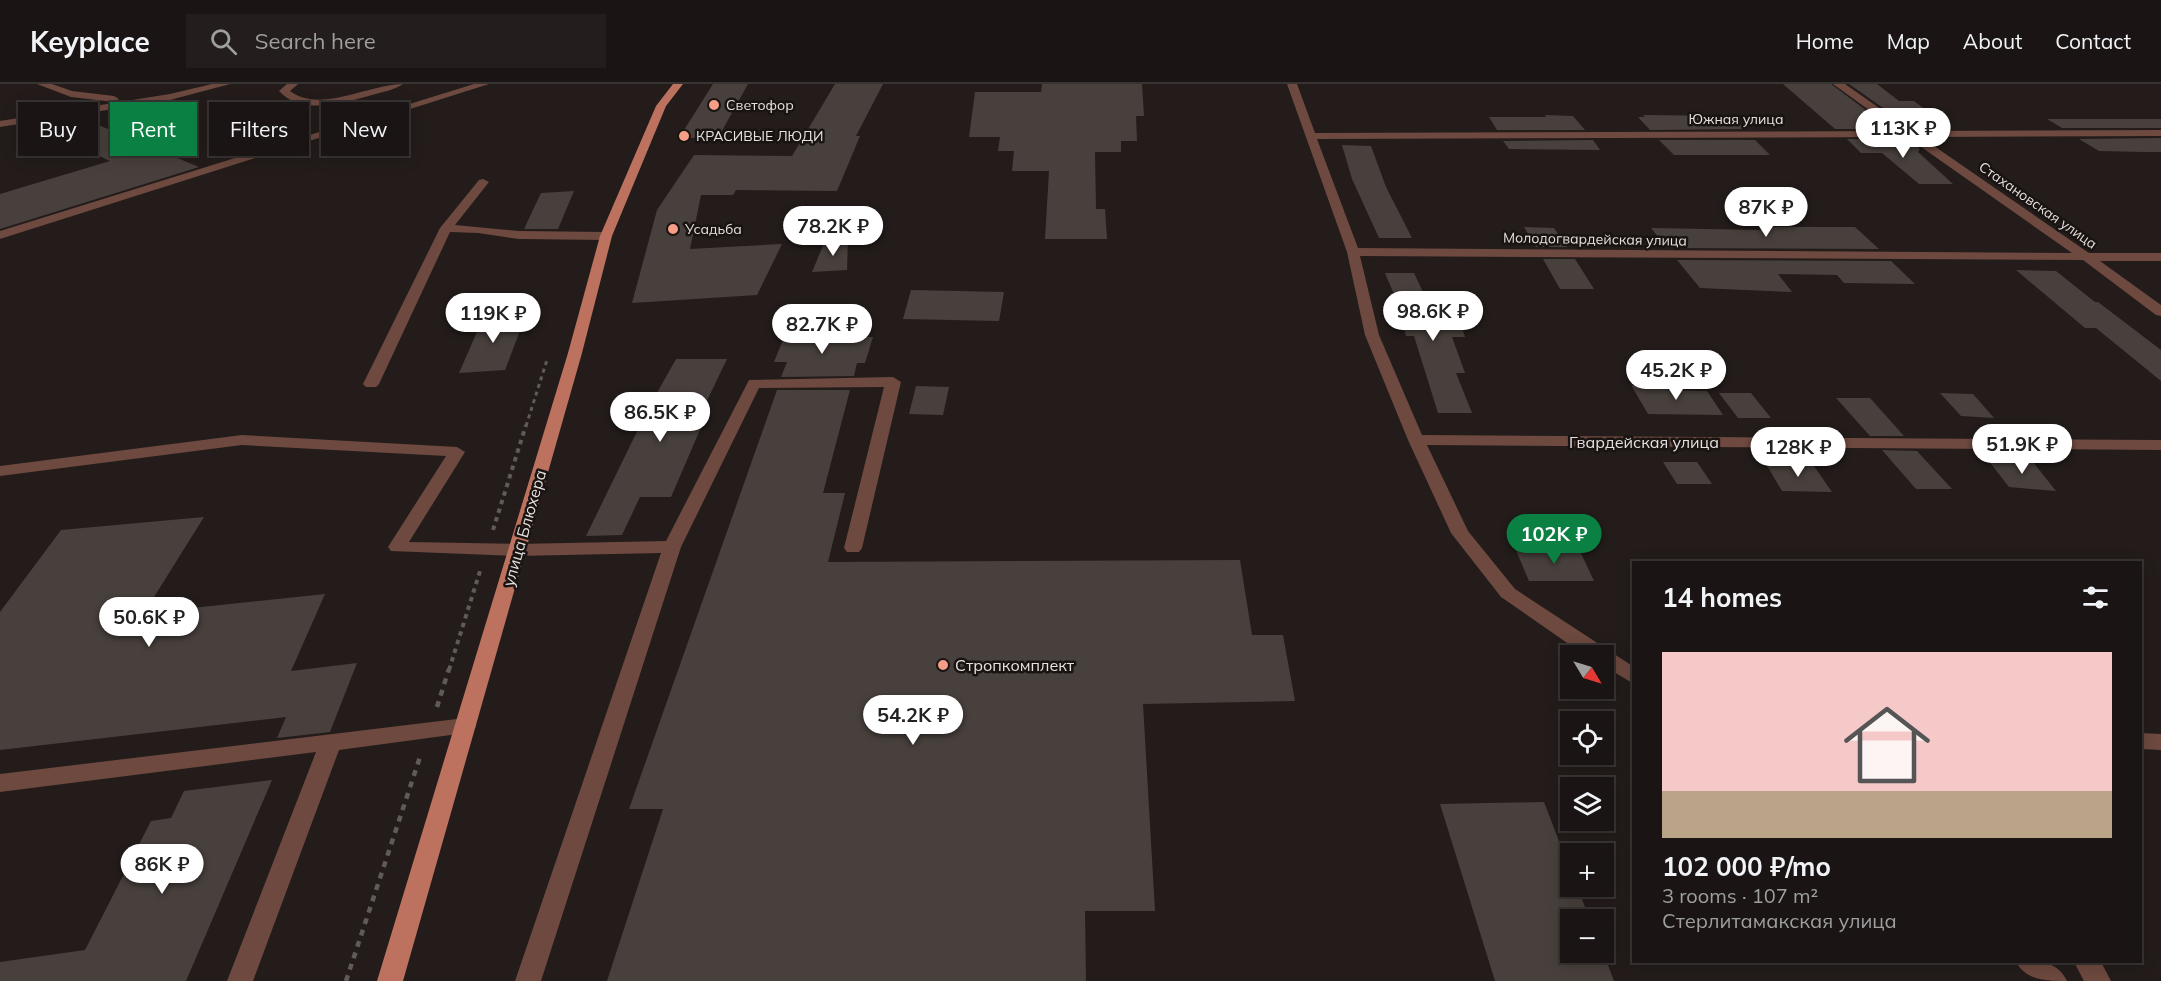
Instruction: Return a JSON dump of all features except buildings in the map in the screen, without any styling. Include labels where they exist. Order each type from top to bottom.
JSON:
[{"type":"main road","name":"улица Блюхера","points":[[390,981],[517,550],[606,236],[661,106],[678,84]]},
{"type":"street","points":[[42,84],[72,94],[125,100],[170,97]]},
{"type":"street","points":[[0,124],[170,97],[225,84]]},
{"type":"street","points":[[293,84],[284,91],[289,99],[303,102],[355,97],[398,84]]},
{"type":"street","points":[[0,235],[484,84]]},
{"type":"street","points":[[1292,84],[1353,252],[1372,335],[1416,440],[1460,533],[1508,592],[1586,645]]},
{"type":"street","name":"Стахановская улица","points":[[1838,84],[2088,258],[2161,312]]},
{"type":"street","name":"Южная улица","points":[[1310,136],[2161,133]]},
{"type":"street","points":[[371,384],[446,228],[483,182]]},
{"type":"street","points":[[446,228],[478,229],[519,235],[606,236]]},
{"type":"street","name":"Молодогвардейская улица","points":[[1353,252],[2161,257]]},
{"type":"street","points":[[528,981],[672,547],[754,383],[893,382],[853,548]]},
{"type":"street","points":[[0,471],[242,440],[457,452],[398,547],[517,550],[672,547]]},
{"type":"street","name":"Гвардейская улица","points":[[1416,440],[2161,446]]},
{"type":"street","points":[[1614,664],[1632,677]]},
{"type":"street","points":[[0,783],[465,726]]},
{"type":"street","points":[[2142,741],[2161,742]]},
{"type":"street","points":[[240,981],[330,744]]},
{"type":"street","points":[[2030,963],[2054,981]]},
{"type":"street","points":[[2088,963],[2098,981]]},
{"type":"place","name":"Светофор","points":[[714,105]]},
{"type":"place","name":"КРАСИВЫЕ ЛЮДИ","points":[[684,136]]},
{"type":"place","name":"Усадьба","points":[[673,229]]},
{"type":"place","name":"Стропкомплект","points":[[943,665]]}]
